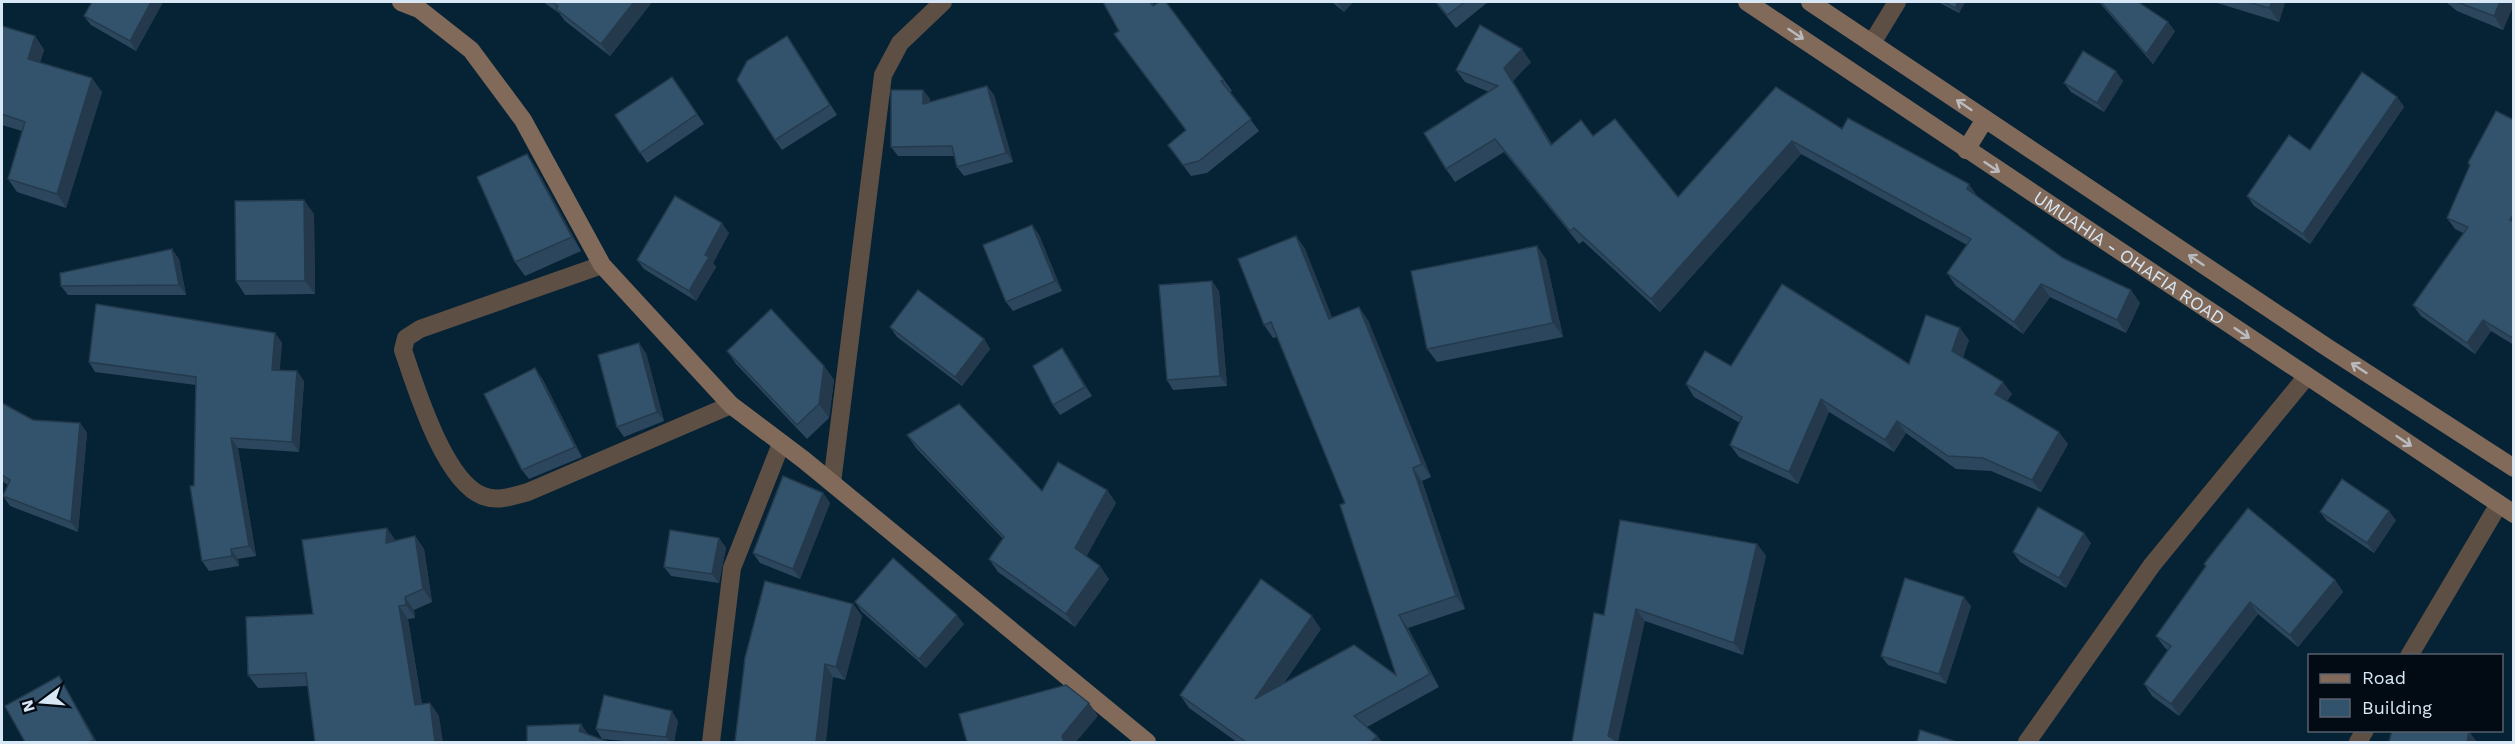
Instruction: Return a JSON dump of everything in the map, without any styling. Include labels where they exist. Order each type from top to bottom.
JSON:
[{"type":"main road","points":[[401,2],[419,9],[471,50],[523,120],[602,265],[731,405],[832,483],[1147,742]]},
{"type":"main road","name":"UMUAHIA - OHAFIA ROAD","points":[[1747,2],[2506,509]]},
{"type":"main road","name":"UMUAHIA - OHAFIA ROAD","points":[[1810,2],[2328,348],[2514,468]]},
{"type":"main road","points":[[1966,150],[1985,119]]},
{"type":"street","points":[[832,483],[883,75],[900,43],[943,2]]},
{"type":"street","points":[[1872,43],[1897,2]]},
{"type":"street","points":[[602,265],[420,329],[406,338],[403,351],[430,429],[467,486],[483,496],[500,500],[528,492],[731,405]]},
{"type":"street","points":[[2027,742],[2151,565],[2307,376]]},
{"type":"street","points":[[711,742],[732,568],[780,444]]},
{"type":"street","points":[[2410,654],[2506,509]]},
{"type":"building","points":[[92,2],[151,2],[130,41],[84,16]]},
{"type":"building","points":[[552,2],[634,2],[601,44],[556,9],[558,6]]},
{"type":"building","points":[[1103,2],[1150,2],[1153,6],[1159,2],[1166,2],[1224,80],[1221,81],[1251,119],[1199,161],[1183,165],[1168,145],[1186,130],[1114,34],[1119,31]]},
{"type":"building","points":[[1436,2],[1465,2],[1447,15]]},
{"type":"building","points":[[1944,2],[1958,2],[1955,8]]},
{"type":"building","points":[[2101,2],[2138,2],[2168,22],[2146,54]]},
{"type":"building","points":[[2248,2],[2272,2],[2269,8]]},
{"type":"building","points":[[2457,2],[2500,2],[2494,16]]},
{"type":"building","points":[[1480,25],[1522,49],[1504,68],[1551,145],[1581,120],[1593,136],[1615,119],[1678,197],[1776,87],[1842,129],[1848,118],[1969,184],[1967,189],[2063,258],[2131,290],[2117,320],[2041,284],[2014,322],[1947,273],[1971,239],[1792,141],[1651,299],[1574,228],[1570,231],[1495,139],[1446,169],[1424,133],[1498,86],[1456,70]]},
{"type":"building","points":[[2,26],[35,36],[28,59],[92,78],[57,194],[8,179],[25,122],[2,114]]},
{"type":"building","points":[[787,36],[830,105],[775,140],[737,80],[747,61]]},
{"type":"building","points":[[2083,51],[2116,71],[2097,103],[2064,83]]},
{"type":"building","points":[[2362,72],[2397,97],[2303,234],[2247,196],[2289,135],[2310,150]]},
{"type":"building","points":[[672,77],[697,114],[640,153],[615,115]]},
{"type":"building","points":[[987,86],[1006,153],[957,167],[952,146],[891,147],[891,90],[923,90],[923,104]]},
{"type":"building","points":[[2496,111],[2514,120],[2514,214],[2510,220],[2514,222],[2514,339],[2483,320],[2467,343],[2413,305],[2468,227],[2447,218],[2470,165],[2468,163]]},
{"type":"building","points":[[527,154],[572,237],[515,262],[477,177]]},
{"type":"building","points":[[675,196],[722,223],[705,255],[709,257],[689,291],[637,260]]},
{"type":"building","points":[[304,200],[305,281],[236,281],[235,201]]},
{"type":"building","points":[[1032,225],[1055,281],[1006,302],[983,245]]},
{"type":"building","points":[[1296,236],[1329,319],[1359,307],[1422,464],[1413,468],[1456,596],[1399,615],[1430,674],[1354,716],[1377,736],[1371,742],[1246,742],[1180,695],[1261,579],[1312,616],[1255,699],[1354,645],[1396,675],[1340,505],[1345,503],[1271,322],[1264,325],[1238,259]]},
{"type":"building","points":[[1537,246],[1553,323],[1427,349],[1411,271]]},
{"type":"building","points":[[172,249],[179,285],[61,286],[60,273]]},
{"type":"building","points":[[1212,281],[1220,376],[1167,380],[1159,285]]},
{"type":"building","points":[[1782,284],[1909,364],[1926,315],[1960,328],[1952,351],[2003,382],[1995,394],[2059,432],[2032,480],[1983,458],[1948,456],[1897,421],[1885,440],[1821,399],[1789,472],[1730,445],[1742,417],[1686,384],[1705,351],[1731,366]]},
{"type":"building","points":[[918,290],[984,339],[955,377],[890,327]]},
{"type":"building","points":[[96,304],[275,333],[272,370],[297,371],[292,442],[231,438],[249,546],[231,549],[232,556],[202,561],[190,486],[194,486],[196,377],[89,362]]},
{"type":"building","points":[[771,309],[824,366],[819,404],[797,425],[727,351]]},
{"type":"building","points":[[639,343],[657,412],[617,427],[598,355]]},
{"type":"building","points":[[1062,348],[1085,387],[1053,405],[1033,366]]},
{"type":"building","points":[[535,368],[575,447],[522,470],[484,394]]},
{"type":"building","points":[[2,403],[33,420],[80,423],[71,522],[3,496],[10,480],[2,475]]},
{"type":"building","points":[[959,404],[1042,491],[1058,462],[1107,490],[1075,548],[1100,566],[1066,614],[989,559],[1004,537],[907,435]]},
{"type":"building","points":[[783,476],[823,493],[793,569],[753,553]]},
{"type":"building","points":[[2342,479],[2389,511],[2367,543],[2320,512]]},
{"type":"building","points":[[2038,507],[2084,533],[2059,578],[2013,552]]},
{"type":"building","points":[[2248,508],[2335,580],[2290,635],[2250,602],[2171,704],[2144,684],[2171,646],[2156,636],[2206,566],[2204,564]]},
{"type":"building","points":[[1620,520],[1757,544],[1734,643],[1636,609],[1608,736],[1618,742],[1572,742],[1594,613],[1604,615]]},
{"type":"building","points":[[387,528],[386,543],[415,536],[423,589],[405,597],[406,605],[399,606],[415,705],[430,703],[435,742],[315,742],[306,673],[248,675],[246,617],[313,614],[302,540]]},
{"type":"building","points":[[670,530],[719,538],[712,574],[664,567]]},
{"type":"building","points":[[893,558],[957,615],[919,659],[855,602]]},
{"type":"building","points":[[1905,578],[1964,597],[1939,674],[1881,656]]},
{"type":"building","points":[[765,581],[853,604],[836,667],[825,664],[816,742],[735,742],[745,658]]},
{"type":"building","points":[[59,676],[94,740],[89,742],[25,742],[5,706]]},
{"type":"building","points":[[1066,685],[1089,703],[1062,736],[1064,742],[967,742],[959,714]]},
{"type":"building","points":[[604,695],[672,711],[666,737],[596,729]]},
{"type":"building","points":[[581,724],[579,731],[608,742],[527,742],[527,726]]},
{"type":"building","points":[[1920,730],[1957,742],[1917,742]]},
{"type":"building","points":[[2392,732],[2469,732],[2467,742],[2389,742]]}]
